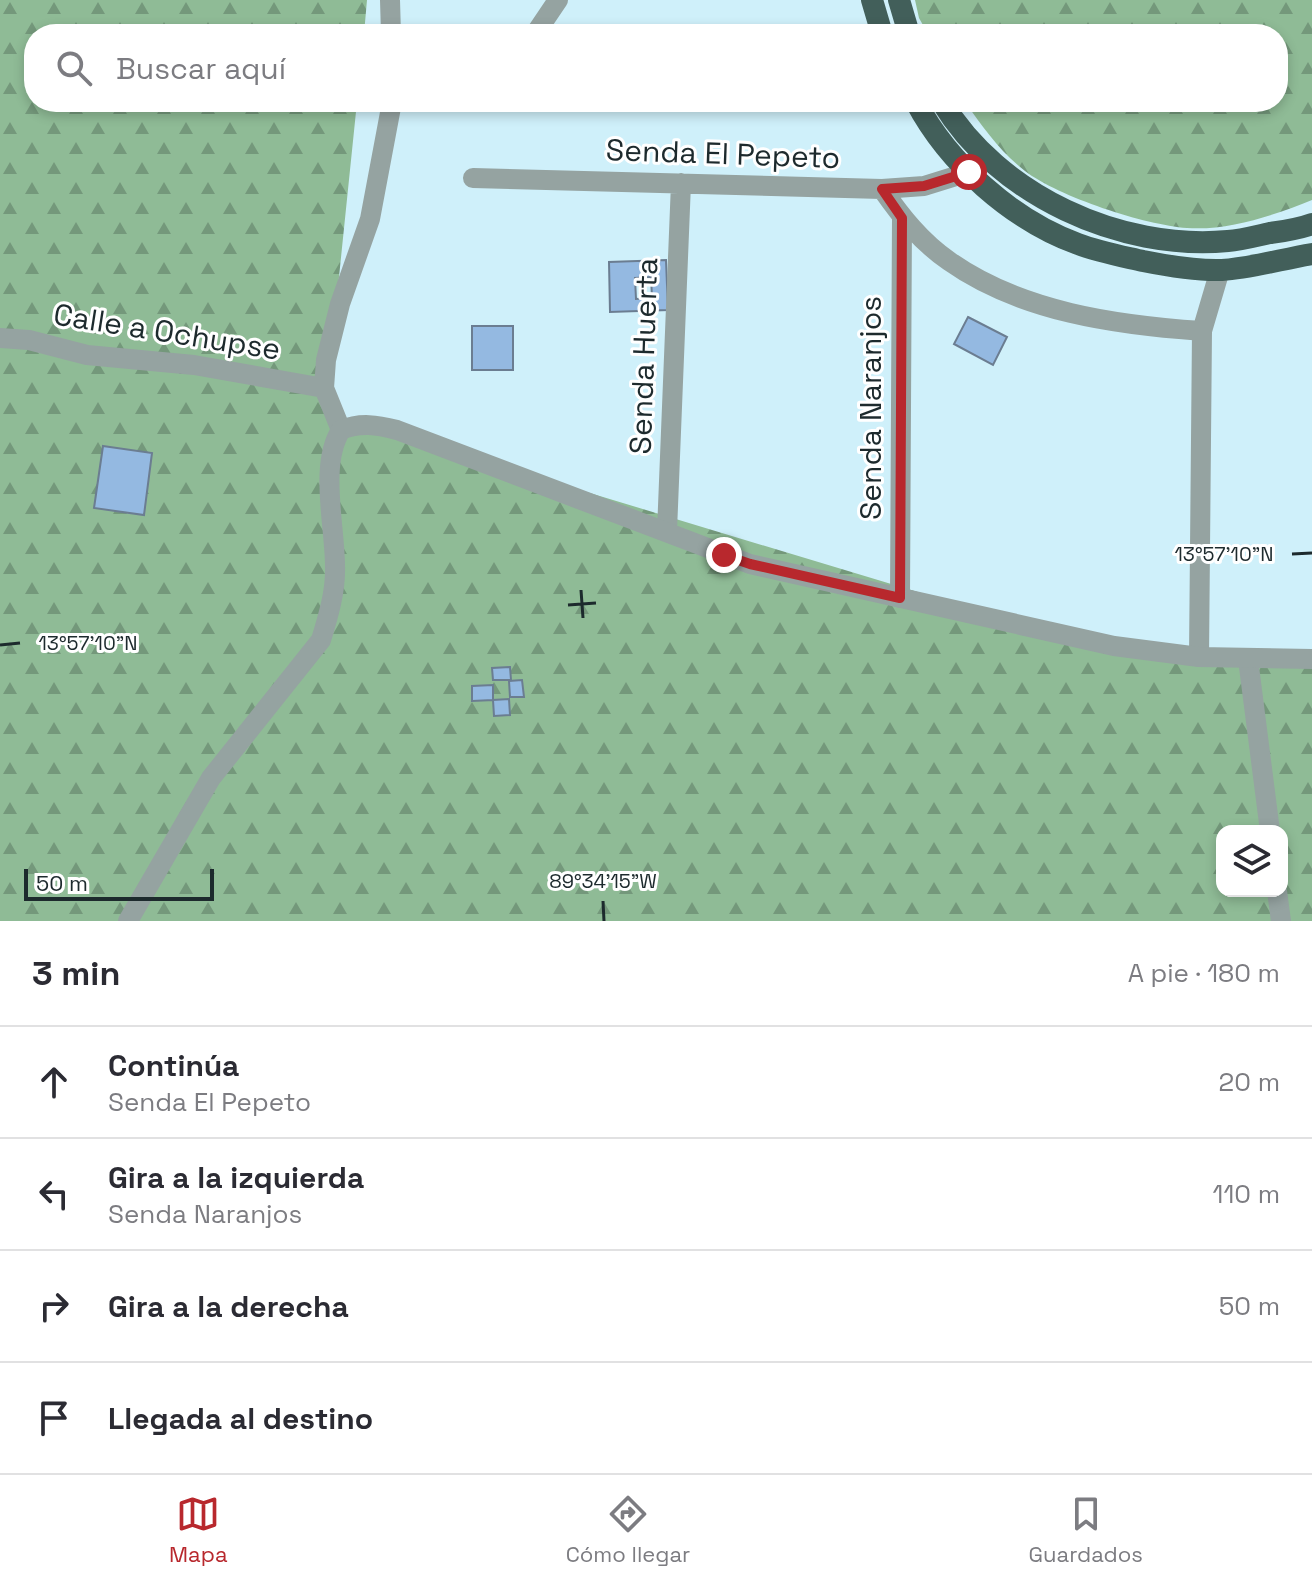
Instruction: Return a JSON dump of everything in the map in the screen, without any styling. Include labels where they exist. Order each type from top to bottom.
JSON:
[{"type":"highway","points":[[872,0],[879,24]]},
{"type":"highway","points":[[899,0],[906,24]]},
{"type":"highway","points":[[921,112],[951,154],[997,197],[1041,227],[1075,243],[1175,267],[1220,270],[1312,254]]},
{"type":"highway","points":[[948,112],[1000,169],[1027,188],[1084,218],[1146,236],[1186,241],[1227,241],[1312,224]]},
{"type":"street","points":[[390,0],[391,24]]},
{"type":"street","points":[[542,24],[558,0]]},
{"type":"street","points":[[128,921],[211,778],[321,640],[329,613],[335,570],[331,452],[341,430],[324,388],[326,360],[340,304],[370,219],[390,112]]},
{"type":"street","name":"Senda El Pepeto","points":[[473,178],[882,189],[924,186],[969,172]]},
{"type":"street","name":"Senda Huerta","points":[[667,531],[681,183]]},
{"type":"street","points":[[882,189],[902,218],[950,262],[1023,298],[1106,320],[1202,331]]},
{"type":"street","name":"Senda Naranjos","points":[[900,598],[902,218]]},
{"type":"street","points":[[1199,657],[1202,331],[1220,270]]},
{"type":"street","name":"Calle a Ochupse","points":[[0,338],[29,340],[87,355],[194,365],[324,388]]},
{"type":"street","points":[[341,430],[364,424],[397,430],[750,564],[1114,646],[1199,657],[1312,659]]},
{"type":"street","points":[[1248,659],[1269,825]]},
{"type":"street","points":[[1278,897],[1281,921]]},
{"type":"green space","points":[[0,0],[367,0],[365,24],[24,24],[24,112],[356,112],[325,413],[1083,642],[1312,665],[1312,921],[0,921]]},
{"type":"green space","points":[[915,0],[1312,0],[1312,200],[1267,216],[1219,227],[1169,226],[1126,216],[1080,200],[1025,171],[1000,147],[972,112],[1288,112],[1288,24],[922,24]]},
{"type":"building","points":[[666,260],[668,310],[610,312],[609,262]],"holes":[[[651,277],[652,298],[636,299],[635,278]]]},
{"type":"building","points":[[968,317],[1007,337],[993,365],[954,344]]},
{"type":"building","points":[[472,326],[513,326],[513,370],[472,370]]},
{"type":"building","points":[[103,446],[152,453],[144,515],[94,508]]},
{"type":"building","points":[[510,667],[511,680],[493,680],[492,668]]},
{"type":"building","points":[[522,680],[524,697],[510,697],[509,681]]},
{"type":"building","points":[[493,685],[493,700],[472,701],[472,686]]},
{"type":"building","points":[[509,699],[510,715],[494,716],[493,700]]},
{"type":"route","points":[[724,555],[750,564],[900,598],[902,218],[882,189],[924,186],[969,172]]}]
